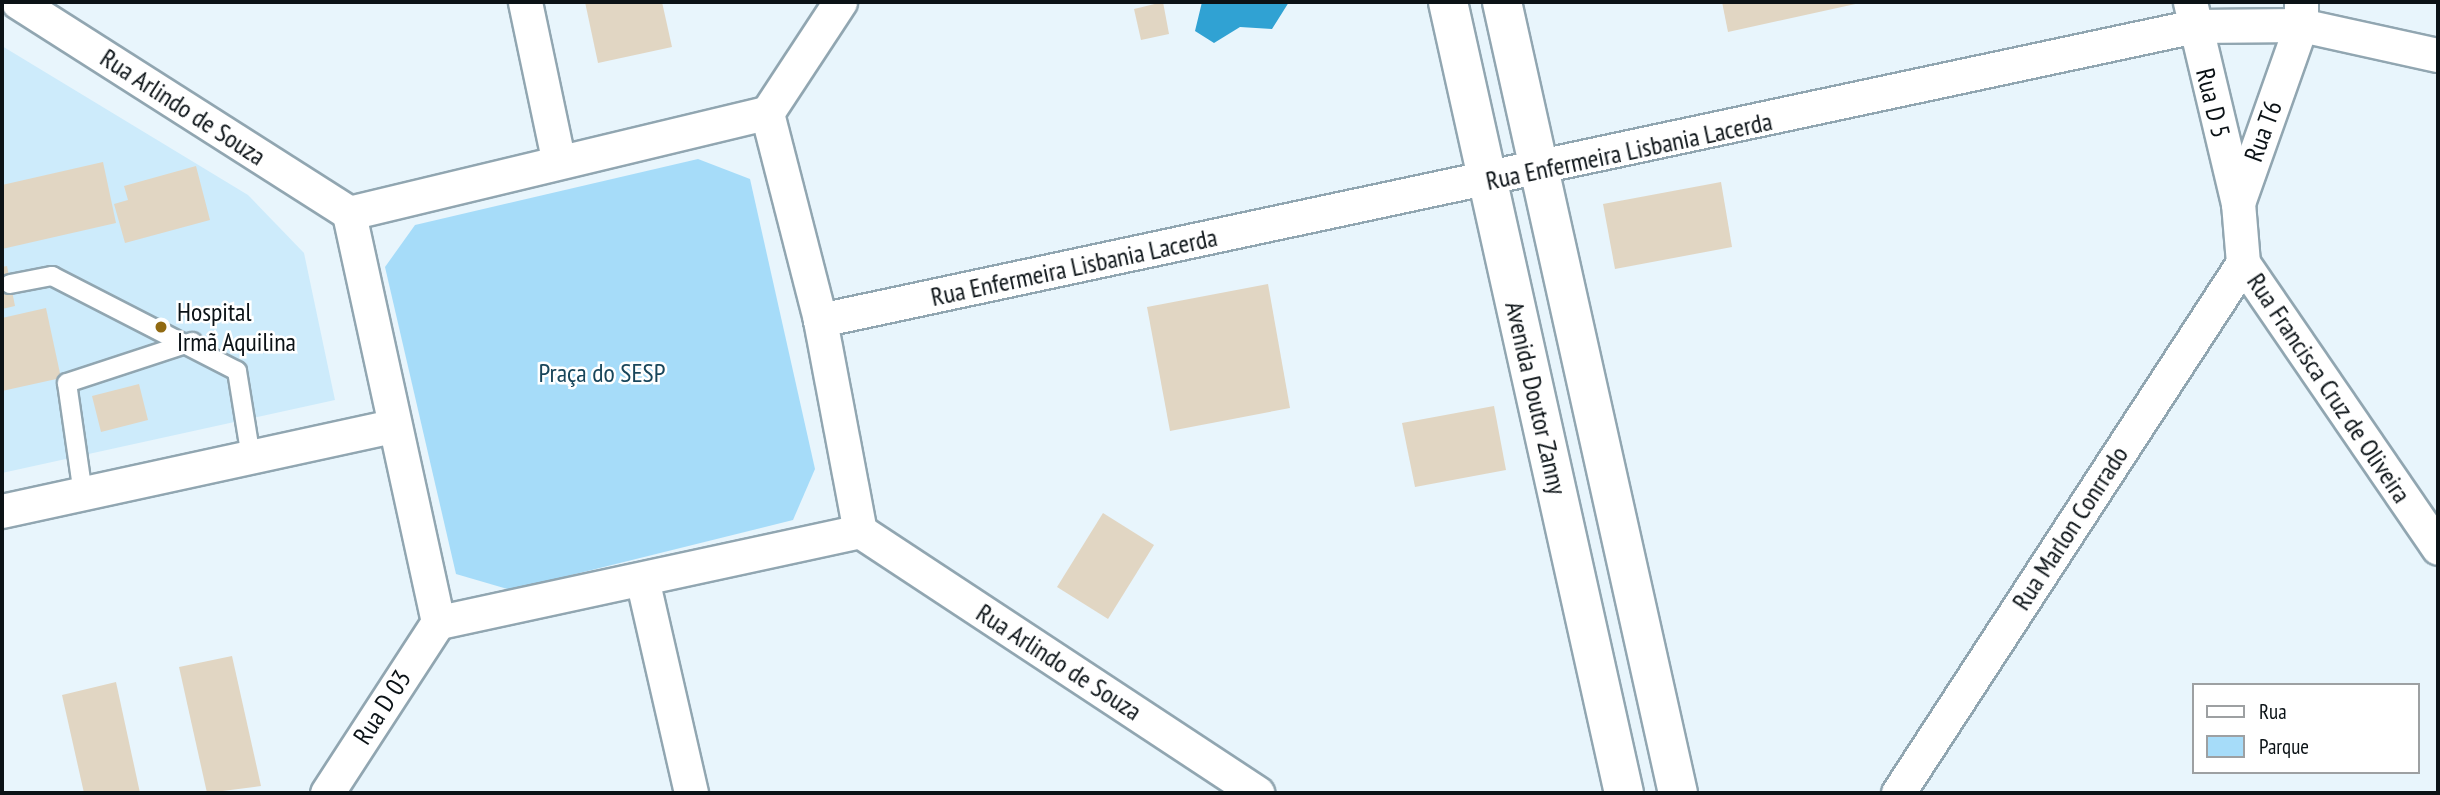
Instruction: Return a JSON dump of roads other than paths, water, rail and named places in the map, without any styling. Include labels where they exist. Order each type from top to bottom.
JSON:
[{"type":"street","name":"Rua Arlindo de Souza","points":[[18,2],[349,213]]},
{"type":"street","points":[[525,2],[558,159]]},
{"type":"street","points":[[767,113],[820,320],[860,531],[643,583],[438,622],[393,426],[349,213],[558,159],[767,113],[840,2]]},
{"type":"street","name":"Avenida Doutor Zanny","points":[[1448,2],[1624,793]]},
{"type":"street","name":"Avenida Doutor Zanny","points":[[1502,2],[1678,793]]},
{"type":"street","name":"Rua Enfermeira Lisbania Lacerda","points":[[820,320],[1488,182],[2192,14],[2301,13],[2438,55]]},
{"type":"street","name":"Rua T6","points":[[2243,263],[2238,204],[2301,13]]},
{"type":"street","name":"Rua D 5","points":[[2192,14],[2238,204]]},
{"type":"street","name":"Rua Francisca Cruz de Oliveira","points":[[2243,263],[2438,548]]},
{"type":"street","name":"Rua Marlon Conrrado","points":[[1898,793],[2243,263]]},
{"type":"street","points":[[2,511],[393,426]]},
{"type":"street","name":"Rua Arlindo de Souza","points":[[860,531],[1258,793]]},
{"type":"street","points":[[643,583],[691,793]]},
{"type":"street","name":"Rua D 03","points":[[327,793],[438,622]]},
{"type":"lane","points":[[10,284],[52,276],[192,342],[237,371],[251,457]]},
{"type":"lane","points":[[83,494],[67,383],[192,342]]},
{"type":"place","name":"Hospital Irmã Aquilina","points":[[161,327]]},
{"type":"park label","name":"Praça do SESP","points":[[602,373]]}]
